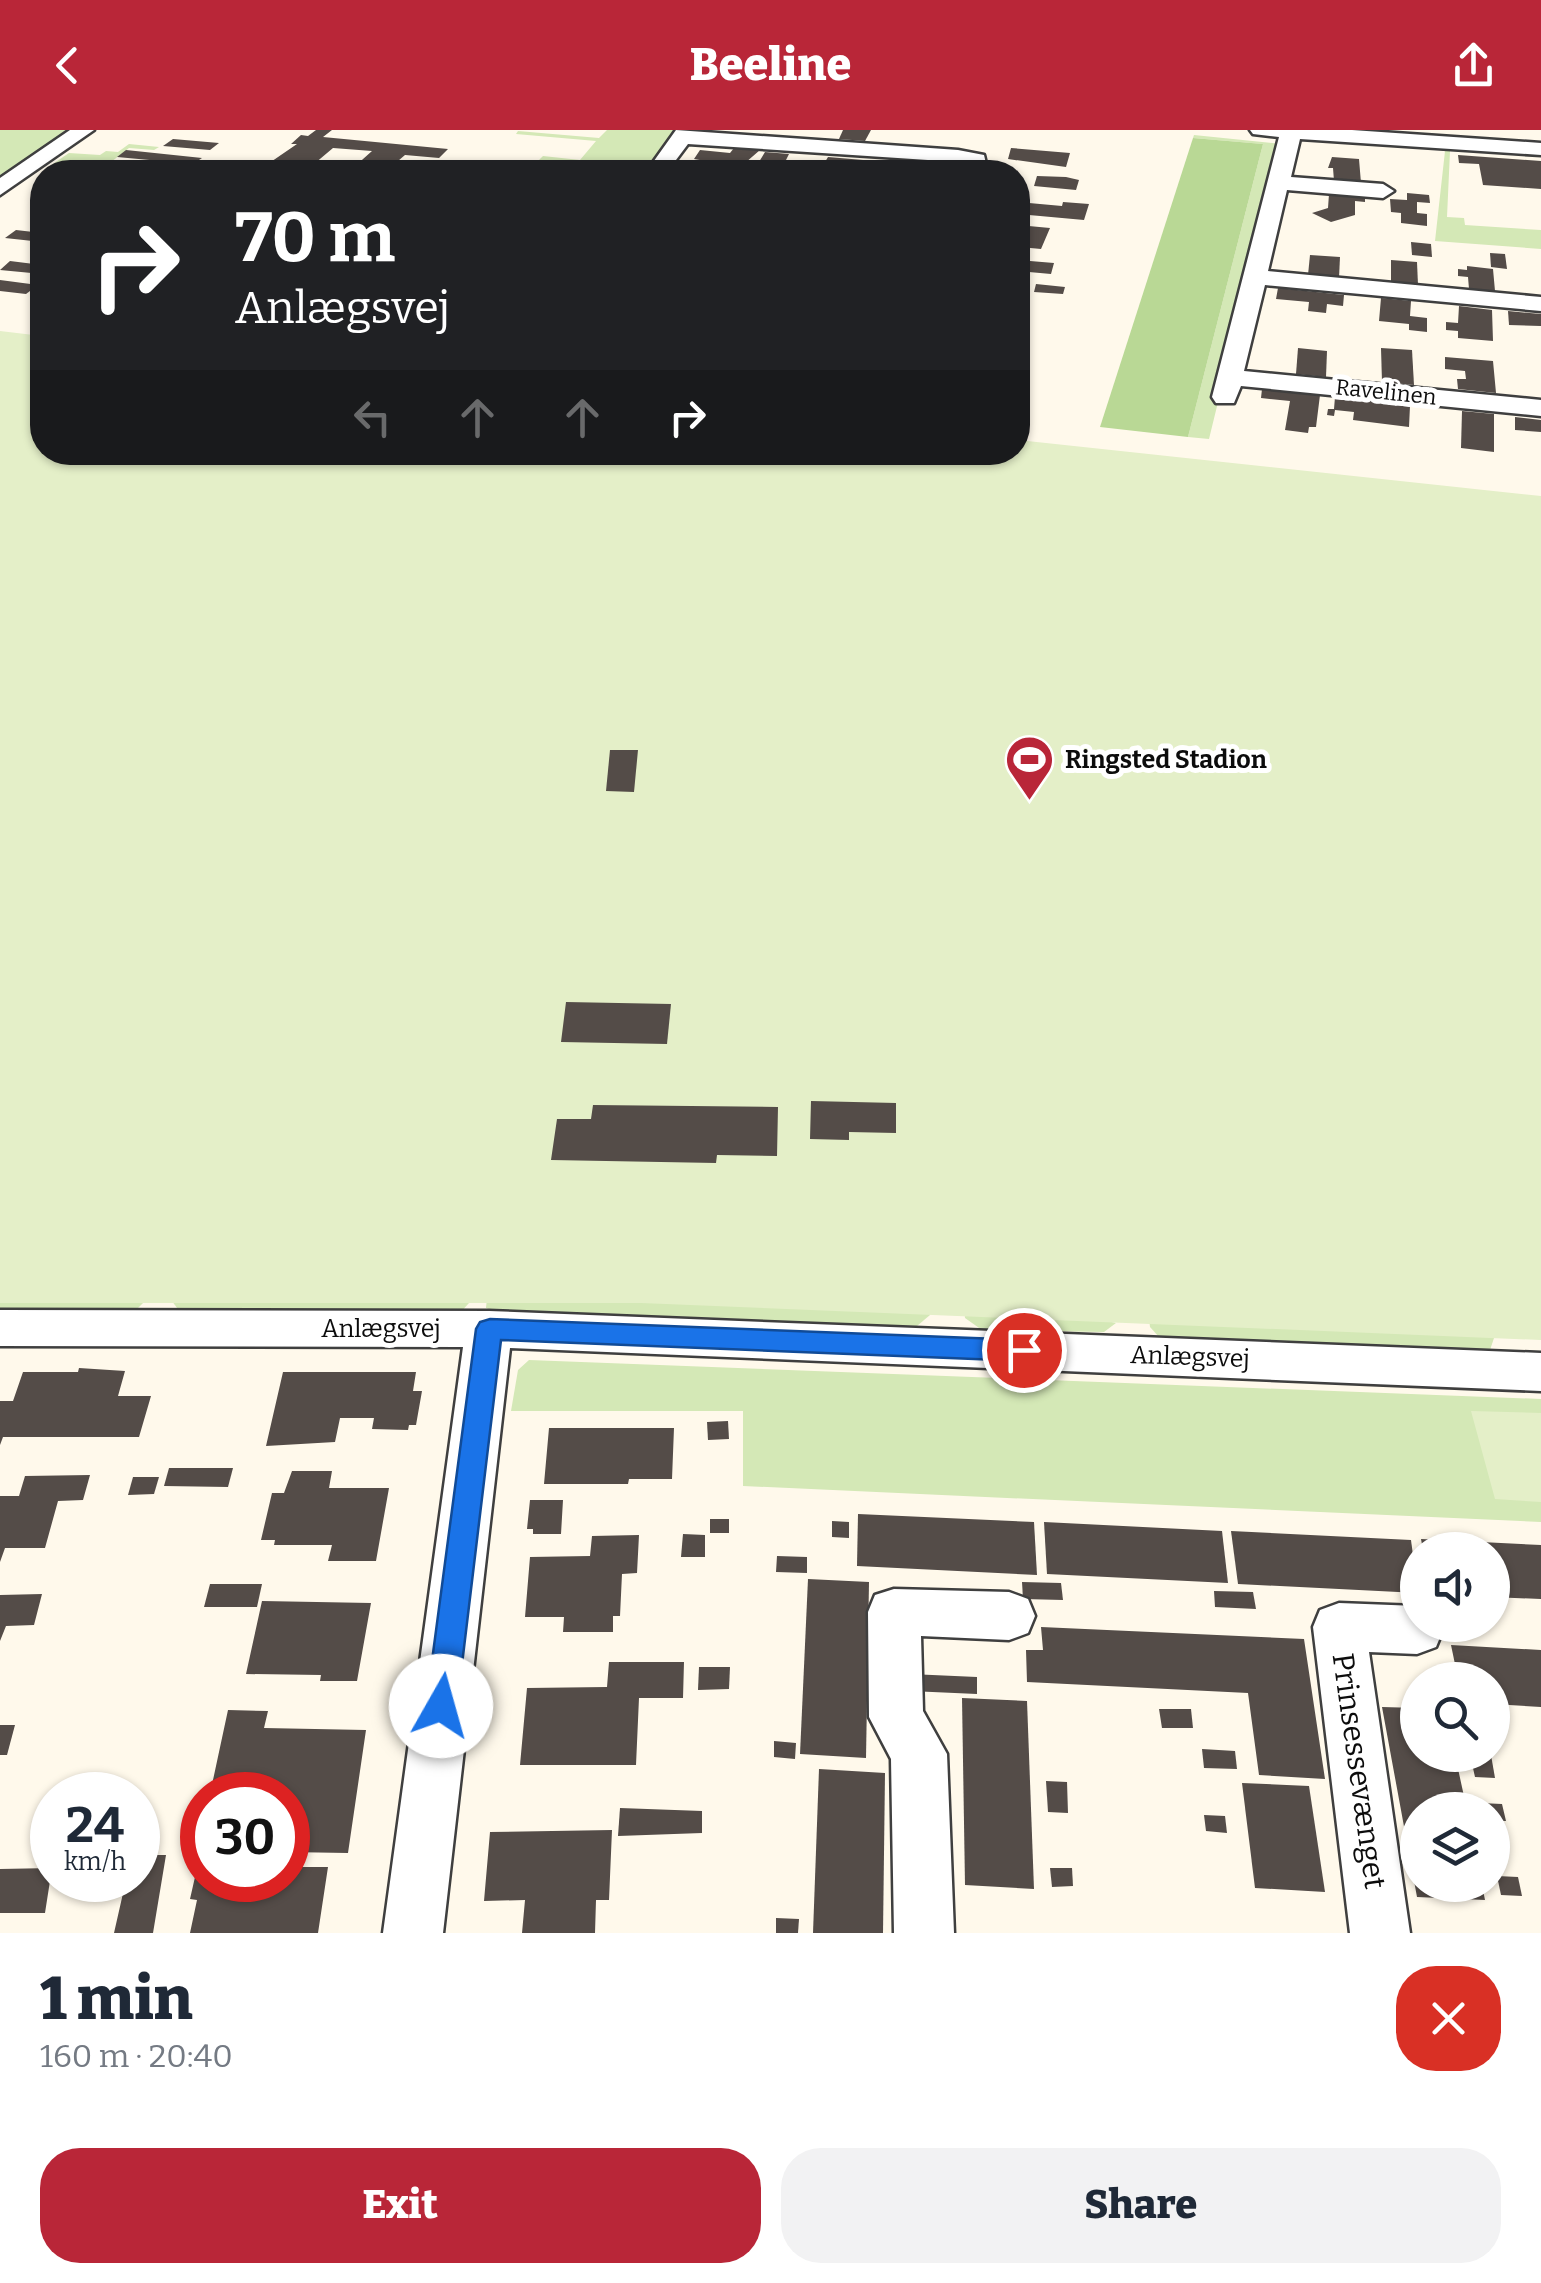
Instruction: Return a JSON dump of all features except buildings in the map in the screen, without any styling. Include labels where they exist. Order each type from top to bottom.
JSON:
[{"type":"street","points":[[41,160],[84,130]]},
{"type":"street","points":[[1260,130],[1541,149]]},
{"type":"street","name":"Ravelinen","points":[[1292,132],[1228,387],[1541,408]]},
{"type":"street","points":[[665,160],[685,133],[976,160]]},
{"type":"street","points":[[0,188],[30,167]]},
{"type":"street","points":[[1278,183],[1384,191]]},
{"type":"street","points":[[1255,277],[1541,304]]},
{"type":"street","name":"Anlægsvej","points":[[0,1328],[490,1329],[1541,1372]]},
{"type":"street","points":[[412,1933],[490,1329]]},
{"type":"street","points":[[924,1933],[919,1754],[896,1717],[894,1612],[1008,1616]]},
{"type":"street","name":"Prinsessevænget","points":[[1380,1933],[1340,1627],[1400,1629]]},
{"type":"green space","points":[[0,130],[75,130],[30,160],[0,182]]},
{"type":"green space","points":[[607,130],[680,130],[658,160],[580,160],[596,141],[516,134],[518,131],[599,138]]},
{"type":"green space","points":[[1194,135],[1281,144],[1209,439],[1188,437],[1263,144],[1193,138]]},
{"type":"green space","points":[[1193,138],[1263,144],[1188,437],[1100,427]]},
{"type":"green space","points":[[129,144],[159,147],[129,148],[114,160],[59,160],[69,153],[118,152]]},
{"type":"green space","points":[[1445,151],[1450,151],[1447,217],[1464,218],[1465,225],[1541,230],[1541,249],[1435,241]]},
{"type":"green space","points":[[543,156],[580,160],[539,160]]},
{"type":"green space","points":[[0,331],[30,335],[30,465],[1030,465],[1030,441],[1541,496],[1541,1340],[641,1303],[0,1303]]},
{"type":"green space","points":[[491,1257],[934,1285],[930,1315],[917,1326],[497,1312],[486,1308]]},
{"type":"green space","points":[[962,1287],[1116,1323],[1104,1332],[982,1330],[965,1318]]},
{"type":"green space","points":[[0,1291],[148,1298],[133,1313],[0,1313]]},
{"type":"green space","points":[[169,1297],[469,1303],[460,1313],[180,1312]]},
{"type":"green space","points":[[1147,1301],[1484,1322],[1494,1338],[1490,1350],[1159,1337],[1150,1327]]},
{"type":"green space","points":[[529,1360],[1541,1399],[1541,1522],[743,1486],[743,1411],[511,1411],[518,1370]]},
{"type":"green space","points":[[1471,1411],[1541,1413],[1541,1502],[1495,1499]]},
{"type":"place","name":"Ringsted Stadion","points":[[1030,802]]},
{"type":"route","points":[[441,1706],[490,1329],[1024,1350]]}]
